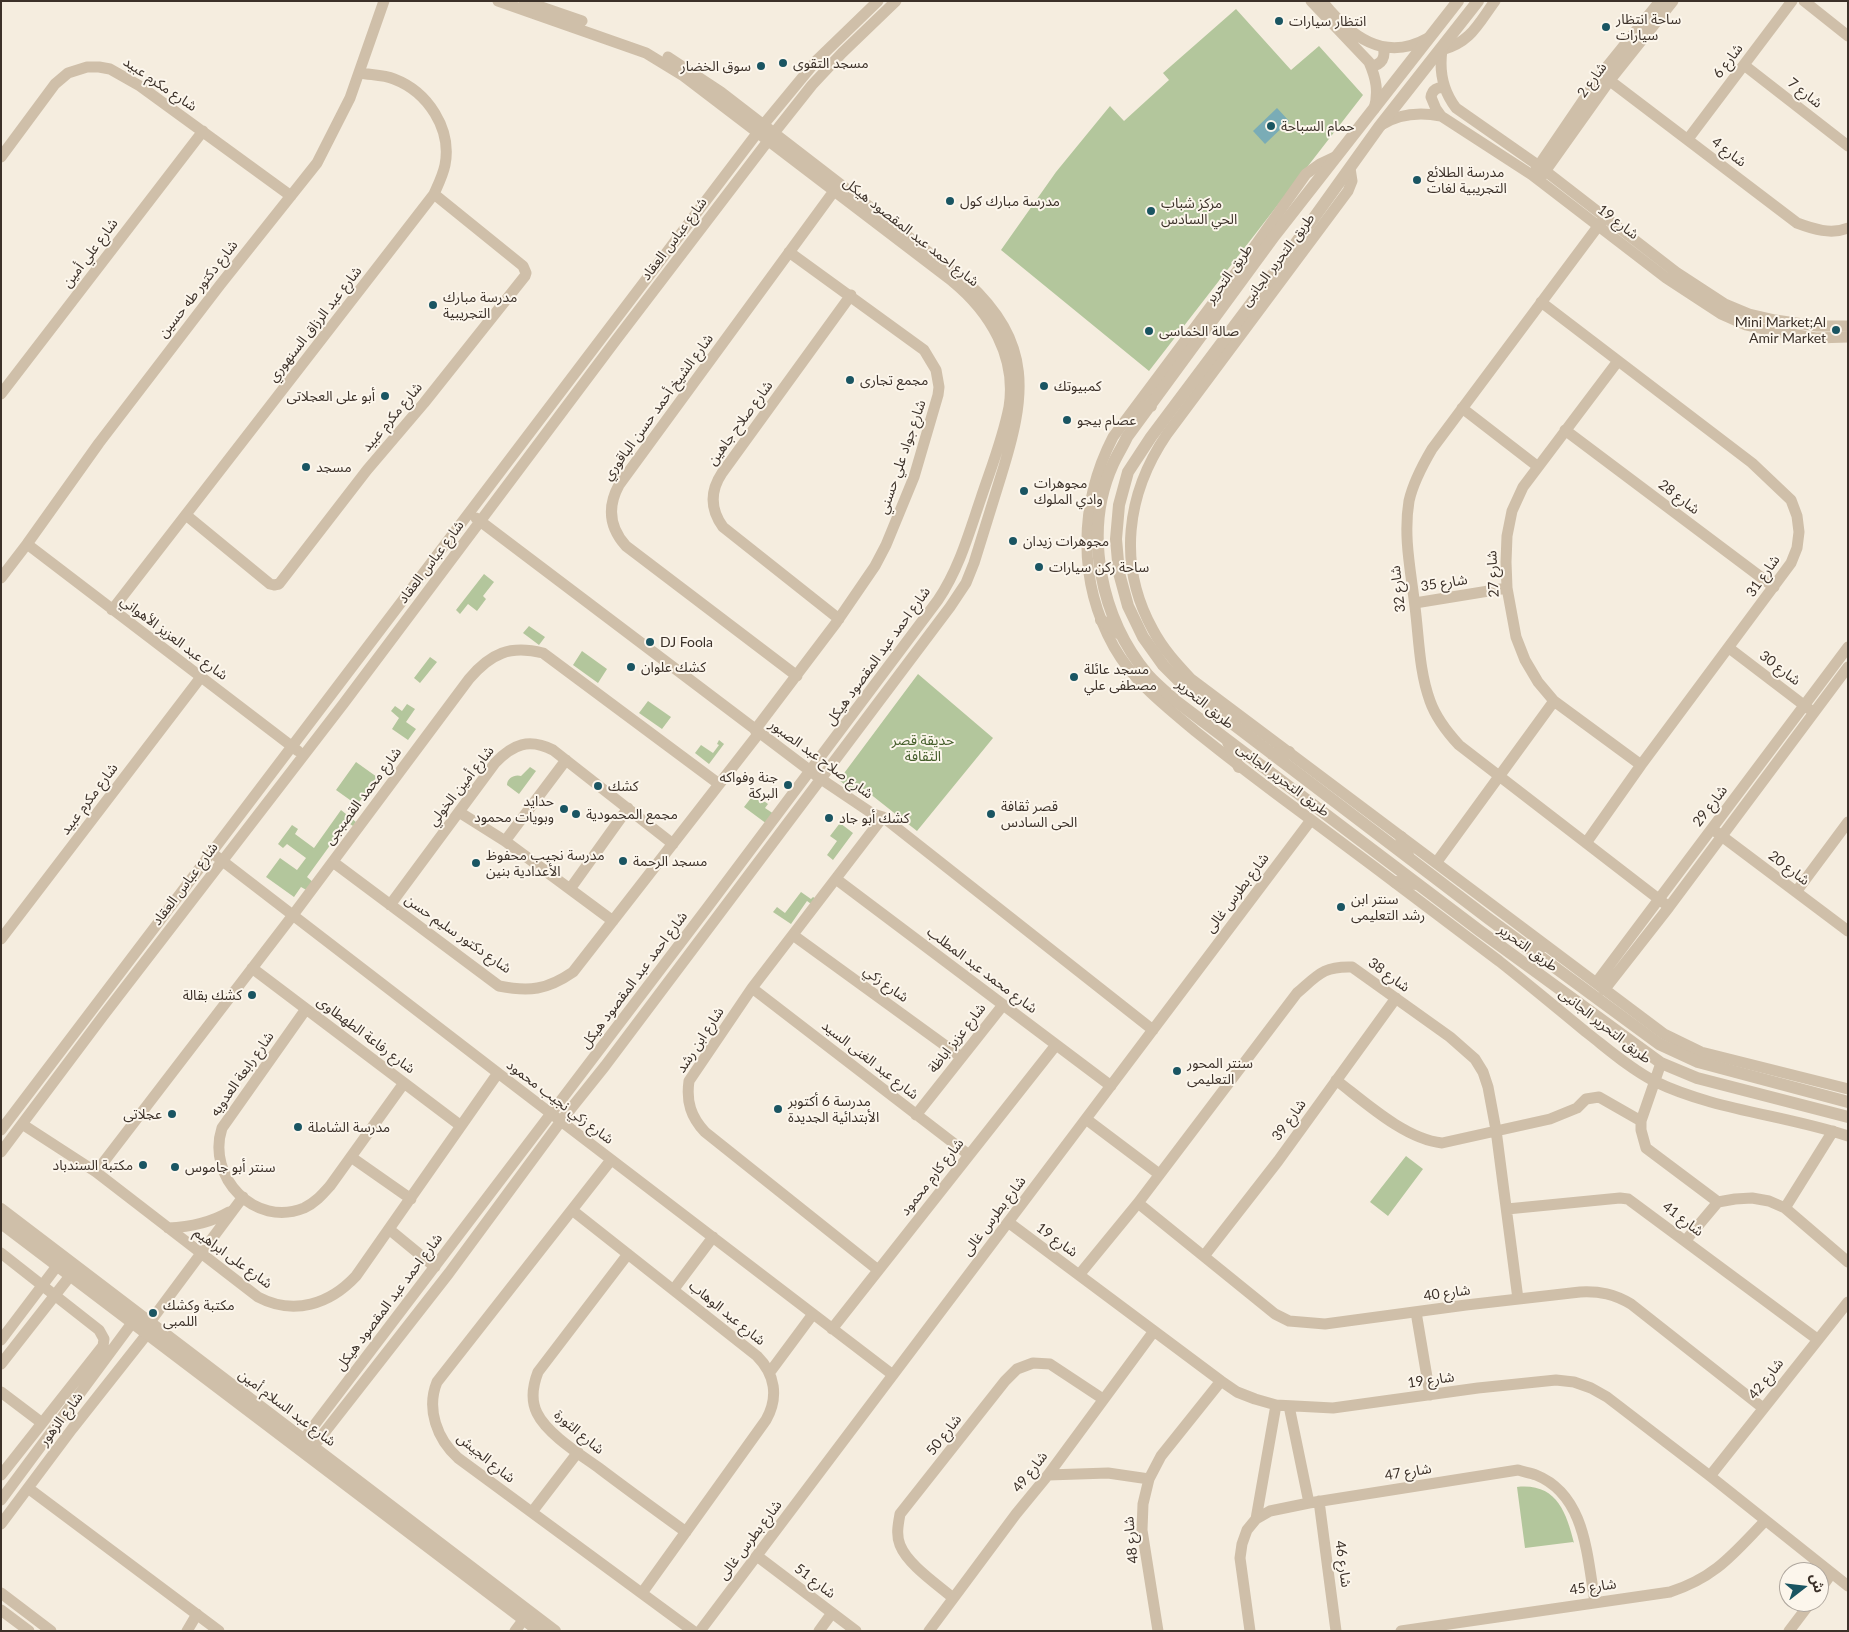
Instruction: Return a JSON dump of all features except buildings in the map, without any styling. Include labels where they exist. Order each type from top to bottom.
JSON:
[{"type":"street","name":"شارع دكتور طه حسين","points":[[1,578],[98,443],[317,162],[338,124],[360,73],[384,1]]},
{"type":"street","name":"شارع احمد عبد المقصود هيكل","points":[[498,1],[646,53],[761,128]]},
{"type":"street","name":"شارع احمد عبد المقصود هيكل","points":[[305,1447],[449,1273],[950,608],[966,583],[974,563],[1011,446],[1019,410],[1000,340],[992,325],[973,299],[952,281],[834,191],[761,128],[686,68],[649,46],[552,6],[524,1]]},
{"type":"street","name":"شارع عباس العقاد","points":[[1,1130],[761,128],[816,61],[878,1]]},
{"type":"street","name":"شارع عباس العقاد","points":[[1,1152],[304,756],[771,137],[812,85],[896,1]]},
{"type":"street","points":[[1311,1],[1369,43],[1383,47],[1401,48],[1411,46],[1428,38]]},
{"type":"street","points":[[1322,1],[1327,14],[1366,57],[1371,66],[1377,88],[1373,110]]},
{"type":"street","name":"طريق التحرير","points":[[1458,1],[1286,221],[1127,437],[1112,465],[1102,500],[1098,538],[1100,575],[1110,611],[1126,645],[1149,676],[1176,701],[1417,884],[1661,1063],[1697,1078],[1848,1117]]},
{"type":"street","name":"طريق التحرير","points":[[1478,1],[1442,50],[1381,125],[1283,261],[1151,437],[1128,472],[1119,505],[1116,539],[1119,573],[1128,606],[1143,637],[1163,665],[1187,689],[1489,919],[1659,1044],[1680,1055],[1710,1065],[1848,1102]]},
{"type":"street","points":[[1442,50],[1460,44],[1467,38],[1495,1]]},
{"type":"street","name":"شارع 2","points":[[1539,173],[1660,1]]},
{"type":"street","name":"شارع 2","points":[[1605,77],[1673,1]]},
{"type":"street","name":"شارع 6","points":[[1688,139],[1792,1]]},
{"type":"street","points":[[1804,1],[1848,36]]},
{"type":"street","points":[[1371,66],[1378,65],[1382,60],[1384,54],[1383,47]]},
{"type":"street","name":"شارع 19","points":[[1442,50],[1440,69],[1445,88],[1456,108],[1601,221],[1666,278],[1721,314],[1746,325],[1816,338],[1848,337]]},
{"type":"street","name":"شارع 7","points":[[1744,65],[1848,146]]},
{"type":"street","name":"شارع مكرم عبيد","points":[[1,157],[54,84],[68,73],[87,67],[99,67],[124,75],[291,196]]},
{"type":"street","name":"شارع عبد الرزاق السنهوري","points":[[112,610],[434,194],[446,162],[445,140],[438,119],[425,98],[410,86],[392,78],[360,73]]},
{"type":"street","name":"شارع 4","points":[[1605,77],[1797,223],[1819,231],[1848,228]]},
{"type":"street","points":[[1441,116],[1433,105],[1431,94],[1437,88],[1445,88]]},
{"type":"street","name":"شارع 19","points":[[1381,125],[1389,120],[1406,115],[1424,114],[1441,116],[1539,173]]},
{"type":"street","name":"شارع علي أمين","points":[[1,394],[203,131]]},
{"type":"street","name":"شارع احمد عبد المقصود هيكل","points":[[305,1447],[435,1267],[811,771],[938,600],[956,569],[994,461],[1015,391],[1016,355],[1010,338],[1002,322],[980,293],[966,281],[771,137]]},
{"type":"street","name":"طريق التحرير الجانبى","points":[[1337,156],[1320,164],[1306,174],[1240,267],[1114,437],[1106,451],[1095,482],[1086,532],[1092,592],[1114,646],[1129,670],[1149,693],[1239,767],[1505,966],[1622,1061],[1655,1081],[1698,1098],[1848,1136]]},
{"type":"street","name":"طريق التحرير الجانبى","points":[[1350,168],[1352,181],[1348,191],[1167,434],[1154,453],[1141,481],[1133,511],[1130,541],[1132,572],[1140,602],[1157,637],[1170,656],[1191,679],[1664,1034],[1701,1052],[1848,1090]]},
{"type":"street","name":"شارع الشيخ أحمد حسن الباقوري","points":[[797,676],[626,546],[618,538],[613,528],[611,506],[619,485],[834,191]]},
{"type":"street","name":"شارع مكرم عبيد","points":[[186,515],[270,584],[279,584],[367,470],[424,403],[525,276],[526,273],[523,266],[434,194]]},
{"type":"street","points":[[1286,221],[1292,229],[1305,231]]},
{"type":"street","name":"شارع 19","points":[[1601,221],[1725,304],[1749,314],[1775,320],[1817,326],[1848,326]]},
{"type":"street","name":"شارع 32","points":[[1601,221],[1432,449],[1418,474],[1410,500],[1406,528],[1423,678],[1430,702],[1442,725],[1458,745],[1669,907]]},
{"type":"street","points":[[1266,248],[1278,249],[1282,254],[1283,261]]},
{"type":"street","name":"شارع جواد علي حسني","points":[[757,731],[839,619],[886,545],[914,477],[936,404],[939,387],[935,367],[924,350],[851,295],[789,252]]},
{"type":"street","name":"شارع صلاح جاهين","points":[[839,619],[723,527],[714,511],[713,494],[717,480],[851,295]]},
{"type":"street","name":"شارع 31","points":[[1541,302],[1752,464],[1791,500],[1797,516],[1799,532],[1797,548],[1791,563],[1586,843]]},
{"type":"street","name":"شارع 27","points":[[1618,361],[1523,487],[1512,511],[1507,536],[1507,588],[1516,637],[1525,660],[1538,682],[1554,701],[1641,766]]},
{"type":"street","points":[[1136,408],[1151,406]]},
{"type":"street","points":[[1462,408],[1537,466]]},
{"type":"street","name":"شارع 28","points":[[1565,430],[1774,587]]},
{"type":"street","points":[[1151,437],[1167,434]]},
{"type":"street","name":"شارع صلاح عبد الصبور","points":[[470,514],[821,779],[873,814],[883,818],[1153,1030]]},
{"type":"street","name":"شارع عبد العزيز الأهواني","points":[[27,544],[304,756]]},
{"type":"street","name":"شارع 35","points":[[1415,602],[1507,588]]},
{"type":"street","points":[[938,600],[950,608]]},
{"type":"street","points":[[1102,620],[1122,635]]},
{"type":"street","name":"شارع 29","points":[[1600,987],[1669,907],[1722,836],[1809,709],[1848,647]]},
{"type":"street","name":"شارع 30","points":[[1729,648],[1809,709]]},
{"type":"street","name":"شارع محمد القصبجى","points":[[96,1172],[293,915],[469,679],[488,660],[507,651],[520,650],[543,653],[719,784]]},
{"type":"street","name":"شارع 29","points":[[1600,987],[1659,900],[1712,828],[1809,709],[1848,667]]},
{"type":"street","name":"شارع مكرم عبيد","points":[[1,939],[201,678]]},
{"type":"street","points":[[1436,864],[1554,701]]},
{"type":"street","name":"شارع دكتور سليم حسن","points":[[333,862],[499,986],[517,990],[532,990],[547,986],[573,972],[719,784],[757,731]]},
{"type":"street","points":[[1227,740],[1239,767]]},
{"type":"street","name":"شارع أمين الخولي","points":[[390,904],[495,763],[505,752],[522,744],[540,745],[553,750],[673,844]]},
{"type":"street","points":[[1272,754],[1289,752]]},
{"type":"street","points":[[505,841],[566,760]]},
{"type":"street","points":[[570,889],[628,808]]},
{"type":"street","points":[[459,812],[505,841],[612,921]]},
{"type":"street","name":"شارع ابن رشد","points":[[878,1270],[704,1132],[691,1114],[688,1098],[689,1081],[752,988],[883,818]]},
{"type":"street","name":"شارع بطرس غالى","points":[[700,1631],[1311,820]]},
{"type":"street","points":[[1796,892],[1848,822]]},
{"type":"street","name":"شارع 20","points":[[1712,828],[1848,931]]},
{"type":"street","points":[[1401,838],[1409,858]]},
{"type":"street","name":"شارع زكي نجيب محمود","points":[[211,852],[893,1375]]},
{"type":"street","name":"شارع محمد عبد المطلب","points":[[836,878],[1111,1086]]},
{"type":"street","points":[[1395,882],[1417,884]]},
{"type":"street","points":[[1452,910],[1460,907],[1463,899]]},
{"type":"street","points":[[1480,931],[1478,928],[1480,922],[1485,918],[1489,919]]},
{"type":"street","name":"شارع زكي","points":[[793,935],[962,1057]]},
{"type":"street","points":[[1526,946],[1545,946]]},
{"type":"street","name":"شارع 38","points":[[1079,1275],[1138,1203],[1297,994],[1321,972],[1336,966],[1352,967],[1396,998],[1450,1037],[1475,1058],[1483,1072],[1488,1087],[1496,1130],[1518,1299]]},
{"type":"street","name":"شارع رفاعة الطهطاوى","points":[[252,968],[461,1126]]},
{"type":"street","name":"شارع عبد الغنى السيد","points":[[752,988],[969,1155]]},
{"type":"street","name":"شارع 39","points":[[1204,1256],[1278,1161],[1396,998]]},
{"type":"street","name":"شارع عزيز اباظة","points":[[916,1114],[1003,1004]]},
{"type":"street","name":"شارع رابعة العدويه","points":[[306,1009],[222,1128],[218,1149],[219,1162],[231,1187],[243,1197],[265,1210],[292,1212],[305,1208],[330,1186],[404,1083]]},
{"type":"street","name":"شارع كارم محمود","points":[[832,1328],[1056,1045]]},
{"type":"street","points":[[1701,1052],[1710,1065]]},
{"type":"street","points":[[1661,1063],[1641,1121],[1641,1130],[1646,1148],[1718,1202]]},
{"type":"street","name":"شارع على ابراهيم","points":[[22,1124],[96,1172],[258,1297],[276,1304],[298,1307],[325,1300],[347,1286],[356,1276],[498,1073]]},
{"type":"street","points":[[1336,1080],[1407,1132],[1430,1141],[1442,1143],[1550,1118],[1577,1108],[1586,1099],[1599,1097],[1641,1121]]},
{"type":"street","points":[[1086,1119],[1159,1174]]},
{"type":"street","points":[[1785,1208],[1832,1131]]},
{"type":"street","points":[[351,1157],[411,1199]]},
{"type":"street","name":"شارع الجيش","points":[[612,1160],[437,1382],[433,1392],[433,1413],[435,1424],[444,1443],[458,1458],[692,1631]]},
{"type":"street","name":"شارع الزهور","points":[[1,1524],[148,1328],[200,1253],[243,1197]]},
{"type":"street","name":"شارع 41","points":[[1507,1209],[1620,1198],[1628,1199],[1686,1240],[1817,1339]]},
{"type":"street","points":[[1686,1240],[1718,1202],[1752,1198],[1769,1201],[1785,1208],[1848,1262]]},
{"type":"street","name":"شارع 40","points":[[1138,1203],[1275,1314],[1289,1321],[1325,1324],[1518,1299],[1598,1291],[1615,1295],[1632,1304],[1763,1408]]},
{"type":"street","name":"شارع عبد السلام أمين","points":[[1,1209],[148,1328],[305,1447],[555,1631]]},
{"type":"street","points":[[168,1228],[188,1227],[207,1222],[233,1210]]},
{"type":"street","name":"شارع عبد الوهاب","points":[[572,1210],[757,1356],[770,1372]]},
{"type":"street","name":"شارع 19","points":[[1008,1222],[1221,1381],[1238,1392],[1276,1405],[1339,1408],[1478,1388],[1556,1380],[1574,1382],[1591,1388],[1607,1397],[1710,1476],[1848,1586]]},
{"type":"street","name":"شارع عبد السلام أمين","points":[[1,1224],[132,1323],[148,1328]]},
{"type":"street","points":[[390,1230],[435,1267]]},
{"type":"street","points":[[674,1290],[713,1237]]},
{"type":"street","points":[[1,1253],[102,1333],[104,1343],[1,1475]]},
{"type":"street","name":"شارع الثورة","points":[[628,1254],[538,1372],[534,1381],[533,1397],[536,1412],[550,1430],[686,1532]]},
{"type":"street","points":[[1,1340],[44,1286],[57,1266]]},
{"type":"street","points":[[1,1364],[70,1276]]},
{"type":"street","name":"شارع 42","points":[[1710,1476],[1848,1302]]},
{"type":"street","points":[[1416,1312],[1430,1396]]},
{"type":"street","points":[[642,1593],[770,1414],[774,1384],[770,1372],[812,1314]]},
{"type":"street","name":"شارع الزهور","points":[[1,1500],[132,1323]]},
{"type":"street","name":"شارع 49","points":[[929,1631],[1016,1514],[1048,1475],[1154,1331]]},
{"type":"street","name":"شارع 50","points":[[953,1598],[907,1558],[900,1544],[898,1529],[900,1514],[1005,1381],[1017,1369],[1033,1363],[1050,1364],[1103,1399]]},
{"type":"street","name":"شارع 48","points":[[1158,1631],[1142,1530],[1143,1504],[1149,1479],[1161,1456],[1221,1381]]},
{"type":"street","points":[[1,1392],[42,1423]]},
{"type":"street","points":[[1250,1631],[1240,1558],[1247,1530],[1256,1519],[1276,1405]]},
{"type":"street","name":"شارع 46","points":[[1289,1406],[1314,1502],[1336,1631]]},
{"type":"street","name":"شارع عبد السلام أمين","points":[[305,1447],[532,1627]]},
{"type":"street","points":[[532,1512],[578,1452]]},
{"type":"street","name":"شارع 47","points":[[1256,1519],[1270,1511],[1314,1502],[1518,1470],[1536,1474],[1552,1483],[1565,1496],[1575,1512],[1582,1531],[1595,1602]]},
{"type":"street","points":[[1048,1475],[1108,1474],[1149,1479]]},
{"type":"street","points":[[28,1488],[219,1631]]},
{"type":"street","name":"شارع 45","points":[[1401,1631],[1670,1592],[1688,1586],[1719,1568],[1765,1521]]},
{"type":"street","name":"شارع 51","points":[[757,1556],[856,1631]]},
{"type":"street","points":[[1,1593],[51,1631]]},
{"type":"street","points":[[1,1610],[29,1631]]},
{"type":"street","points":[[1789,1631],[1803,1612]]},
{"type":"street","points":[[819,1631],[832,1613]]},
{"type":"street","points":[[187,1631],[197,1614]]},
{"type":"street","points":[[515,1631],[532,1627]]},
{"type":"green space","name":"مركز شباب الحي السادس","points":[[1236,9],[1291,70],[1319,46],[1363,95],[1149,371],[1001,250],[1056,172],[1110,106],[1124,121],[1169,80],[1163,73]]},
{"type":"green space","points":[[484,574],[494,582],[483,596],[486,599],[477,611],[468,604],[460,614],[456,610]]},
{"type":"green space","points":[[529,626],[545,637],[539,645],[523,633]]},
{"type":"green space","points":[[582,651],[607,669],[598,683],[573,665]]},
{"type":"green space","points":[[430,657],[437,662],[420,683],[414,678]]},
{"type":"green space","name":"حديقة قصر الثقافة","points":[[918,674],[993,738],[917,831],[869,793],[856,792],[839,780]]},
{"type":"green space","points":[[648,701],[671,717],[662,729],[639,713]]},
{"type":"green space","points":[[407,704],[415,709],[406,722],[416,729],[408,740],[392,729],[399,718],[391,711],[395,706],[402,711]]},
{"type":"green space","points":[[719,740],[724,744],[709,764],[695,753],[701,745],[713,753],[719,745],[717,744]]},
{"type":"green space","points":[[356,762],[377,777],[357,805],[336,790]]},
{"type":"green space","points":[[530,767],[536,771],[519,794],[507,785],[512,777],[521,776]]},
{"type":"green space","points":[[754,794],[768,804],[765,808],[774,814],[767,824],[744,807]]},
{"type":"green space","points":[[341,810],[356,822],[353,826],[347,822],[307,877],[314,883],[308,891],[301,887],[294,897],[266,877],[280,858],[297,870],[306,858],[287,844],[283,848],[278,844],[292,825],[298,829],[295,834],[314,848]]},
{"type":"green space","points":[[840,823],[853,833],[833,860],[827,855],[837,841],[830,836]]},
{"type":"green space","points":[[801,892],[811,899],[813,897],[818,900],[814,906],[807,901],[791,924],[773,912],[777,907],[785,913]]},
{"type":"green space","points":[[1406,1156],[1423,1169],[1388,1216],[1370,1202]]},
{"type":"green space","points":[[1517,1487],[1530,1487],[1550,1495],[1563,1510],[1574,1543],[1525,1548]]},
{"type":"water","name":"حمام السباحة","points":[[1277,108],[1289,121],[1265,144],[1253,131]]},
{"type":"place","name":"انتظار سيارات","points":[[1279,21]]},
{"type":"place","name":"ساحة انتظار سيارات","points":[[1606,27]]},
{"type":"place","name":"مسجد التقوى","points":[[783,63]]},
{"type":"place","name":"سوق الخضار","points":[[761,66]]},
{"type":"place","name":"حمام السباحة","points":[[1271,126]]},
{"type":"place","name":"مدرسة الطلائع التجريبية لغات","points":[[1417,180]]},
{"type":"place","name":"مدرسة مبارك كول","points":[[950,201]]},
{"type":"place","name":"مركز شباب الحي السادس","points":[[1151,211]]},
{"type":"place","name":"مدرسة مبارك التجريبية","points":[[433,305]]},
{"type":"place","name":"Mini Market;Al Amir Market","points":[[1836,330]]},
{"type":"place","name":"صالة الخماسى","points":[[1149,331]]},
{"type":"place","name":"مجمع تجارى","points":[[850,380]]},
{"type":"place","name":"كمبيوتك","points":[[1044,386]]},
{"type":"place","name":"أبو على العجلاتى","points":[[385,396]]},
{"type":"place","name":"عصام بيجو","points":[[1067,420]]},
{"type":"place","name":"مسجد","points":[[306,467]]},
{"type":"place","name":"مجوهرات وادي الملوك","points":[[1024,491]]},
{"type":"place","name":"مجوهرات زيدان","points":[[1013,541]]},
{"type":"place","name":"ساحة ركن سيارات","points":[[1039,567]]},
{"type":"place","name":"DJ Foola","points":[[650,642]]},
{"type":"place","name":"كشك علوان","points":[[631,667]]},
{"type":"place","name":"مسجد عائلة مصطفى علي","points":[[1074,677]]},
{"type":"place","name":"جنة وفواكه البركة","points":[[788,785]]},
{"type":"place","name":"كشك","points":[[598,786]]},
{"type":"place","name":"حدايد وبويات محمود","points":[[564,809]]},
{"type":"place","name":"مجمع المحمودية","points":[[576,814]]},
{"type":"place","name":"قصر ثقافة الحى السادس","points":[[991,814]]},
{"type":"place","name":"كشك أبو جاد","points":[[829,818]]},
{"type":"place","name":"مسجد الرحمة","points":[[623,861]]},
{"type":"place","name":"مدرسة نجيب محفوظ الأعدادية بنين","points":[[476,863]]},
{"type":"place","name":"سنتر ابن رشد التعليمى","points":[[1341,907]]},
{"type":"place","name":"كشك بقالة","points":[[252,995]]},
{"type":"place","name":"سنتر المحور التعليمى","points":[[1177,1071]]},
{"type":"place","name":"مدرسة 6 أكتوبر الأبتدائية الجديدة","points":[[778,1109]]},
{"type":"place","name":"عجلاتى","points":[[172,1114]]},
{"type":"place","name":"مدرسة الشاملة","points":[[298,1127]]},
{"type":"place","name":"مكتبة السندباد","points":[[143,1165]]},
{"type":"place","name":"سنتر أبو جاموس","points":[[175,1167]]},
{"type":"place","name":"مكتبة وكشك اللمبى","points":[[153,1313]]}]
